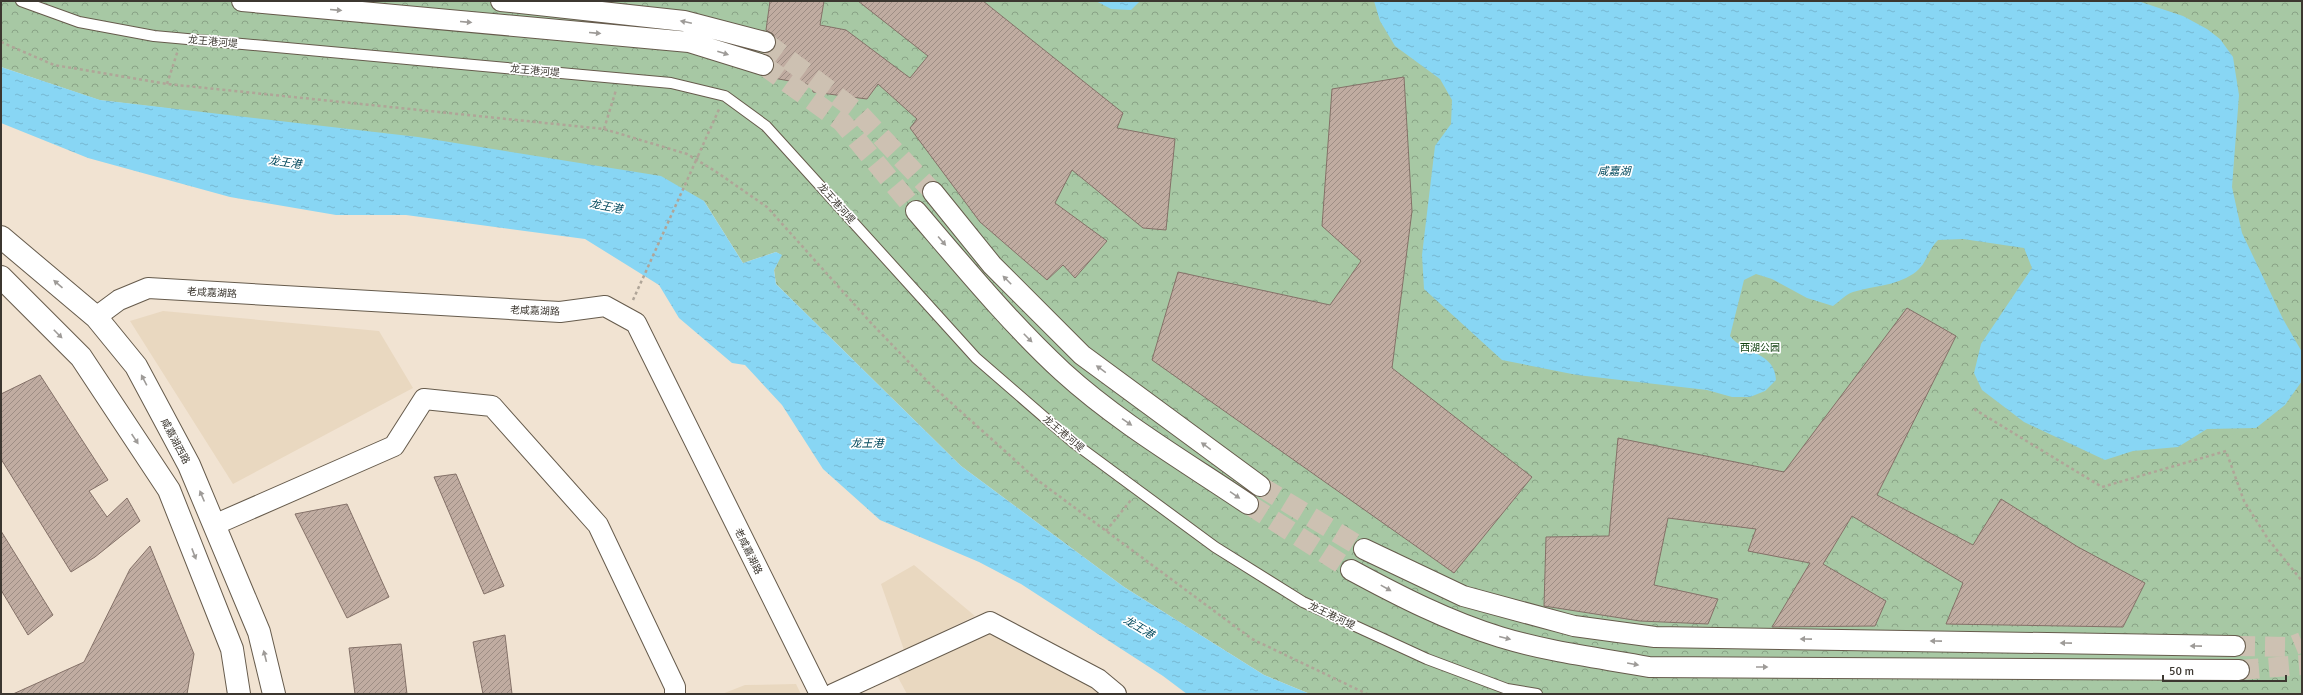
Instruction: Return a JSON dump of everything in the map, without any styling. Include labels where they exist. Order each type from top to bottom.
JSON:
[{"type":"main road","name":"咸嘉湖西路","points":[[1,236],[96,317],[136,366],[189,465],[260,632],[274,694]]},
{"type":"main road","points":[[1,277],[81,357],[169,490],[232,649],[239,694]]},
{"type":"street","points":[[242,1],[689,42],[763,65]]},
{"type":"street","points":[[501,1],[684,21],[765,42]]},
{"type":"street","points":[[933,192],[992,265],[1082,355],[1260,486]]},
{"type":"street","points":[[916,212],[1003,313],[1064,373],[1119,417],[1248,504]]},
{"type":"street","name":"老咸嘉湖路","points":[[96,317],[119,300],[148,288],[560,312],[605,306],[636,323],[820,694]]},
{"type":"street","points":[[214,525],[394,446],[424,399],[492,406],[598,525],[675,687],[676,694]]},
{"type":"street","points":[[1364,549],[1463,596],[1574,626],[1655,637],[2235,646]]},
{"type":"street","points":[[1351,570],[1411,602],[1500,637],[1569,653],[1649,667],[2239,670]]},
{"type":"street","points":[[833,694],[990,622],[1098,679],[1116,694]]},
{"type":"lane","name":"龙王港河堤","points":[[21,1],[79,22],[154,36],[671,83],[726,96],[766,126],[976,358],[1074,443],[1139,491],[1215,547],[1304,602],[1427,659],[1508,688],[1537,694]]},
{"type":"path","points":[[167,84],[181,38]]},
{"type":"path","points":[[1,42],[54,65],[167,84],[604,130],[687,154],[715,171],[767,207],[872,324],[928,382],[1036,479],[1252,639],[1367,694]]},
{"type":"path","points":[[604,130],[619,78]]},
{"type":"path","points":[[633,300],[726,96]]},
{"type":"path","points":[[1974,409],[2102,487],[2226,451],[2244,501],[2268,539],[2302,581]]},
{"type":"path","points":[[1106,531],[1139,491]]},
{"type":"shaded area","points":[[163,311],[379,331],[413,388],[233,484],[130,321]]},
{"type":"shaded area","points":[[914,565],[975,616],[904,650],[881,584]]},
{"type":"shaded area","points":[[998,630],[1120,694],[907,694],[894,670]]},
{"type":"shaded area","points":[[796,684],[801,694],[722,694],[745,685]]},
{"type":"green space","name":"西湖公园","points":[[1,1],[2302,1],[2302,694],[1310,694],[1264,675],[1124,587],[961,466],[776,284],[774,270],[781,255],[776,252],[743,263],[704,201],[213,114],[99,100],[1,67]]},
{"type":"water","points":[[1096,1],[1140,1],[1131,10],[1111,9]]},
{"type":"water","name":"咸嘉湖","points":[[1374,1],[2138,1],[2183,16],[2207,29],[2220,39],[2233,57],[2239,95],[2232,187],[2242,233],[2283,319],[2302,352],[2302,381],[2285,405],[2256,428],[2207,429],[2178,447],[2133,451],[2105,460],[2024,422],[1982,390],[1974,373],[1981,344],[2032,268],[2024,248],[1963,239],[1938,240],[1934,244],[1922,266],[1913,274],[1899,281],[1850,293],[1833,306],[1807,298],[1772,279],[1756,274],[1744,280],[1730,336],[1743,347],[1765,359],[1774,371],[1776,380],[1765,391],[1750,397],[1732,397],[1707,390],[1577,375],[1502,360],[1424,289],[1422,255],[1435,146],[1451,124],[1452,100],[1440,79],[1395,46],[1380,21]]},
{"type":"water","name":"龙王港","points":[[1,67],[100,100],[418,137],[661,176],[704,201],[743,263],[776,252],[782,255],[774,270],[776,284],[961,466],[1124,587],[1264,675],[1310,694],[1187,694],[1163,676],[1021,584],[979,562],[880,520],[823,469],[782,405],[745,365],[732,363],[679,318],[659,285],[585,239],[406,215],[336,215],[230,197],[88,158],[1,123]]},
{"type":"building","points":[[770,1],[824,1],[820,25],[846,30],[910,78],[928,56],[858,1],[983,1],[1123,113],[1117,128],[1175,139],[1166,230],[1143,228],[1072,170],[1055,203],[1107,241],[1075,278],[1063,265],[1047,280],[980,222],[910,128],[917,119],[878,84],[867,99],[813,92],[812,85],[762,76],[770,74],[774,68],[772,58],[764,53],[773,50],[776,44],[773,34],[766,30]]},
{"type":"building","points":[[1404,77],[1412,211],[1392,368],[1532,477],[1454,573],[1152,360],[1178,272],[1330,305],[1361,261],[1322,226],[1332,89]]},
{"type":"building","points":[[1907,308],[1956,336],[1877,495],[1973,545],[2001,499],[2078,547],[2145,583],[2123,627],[1946,624],[1963,583],[1852,516],[1823,564],[1886,601],[1875,626],[1772,627],[1810,563],[1748,551],[1756,529],[1668,518],[1654,585],[1718,599],[1708,624],[1640,621],[1544,606],[1546,537],[1609,536],[1618,438],[1784,472]]},
{"type":"building","points":[[40,375],[108,480],[89,491],[107,517],[127,498],[140,521],[95,557],[71,572],[1,459],[1,394]]},
{"type":"building","points":[[456,474],[504,586],[484,594],[434,477]]},
{"type":"building","points":[[347,504],[389,597],[347,618],[295,514]]},
{"type":"building","points":[[1,531],[53,615],[28,635],[1,590]]},
{"type":"building","points":[[150,546],[194,654],[187,694],[13,694],[84,662],[130,569]]},
{"type":"building","points":[[505,635],[512,694],[483,694],[473,642]]},
{"type":"building","points":[[401,644],[407,694],[355,694],[349,648]]},
{"type":"tunnel","points":[[765,42],[858,112],[933,192]]},
{"type":"tunnel","points":[[763,65],[842,122],[916,211]]},
{"type":"tunnel","points":[[1260,486],[1364,549]]},
{"type":"tunnel","points":[[1248,504],[1351,570]]},
{"type":"tunnel","points":[[2235,646],[2290,647],[2302,642]]},
{"type":"tunnel","points":[[2239,670],[2302,665]]}]
